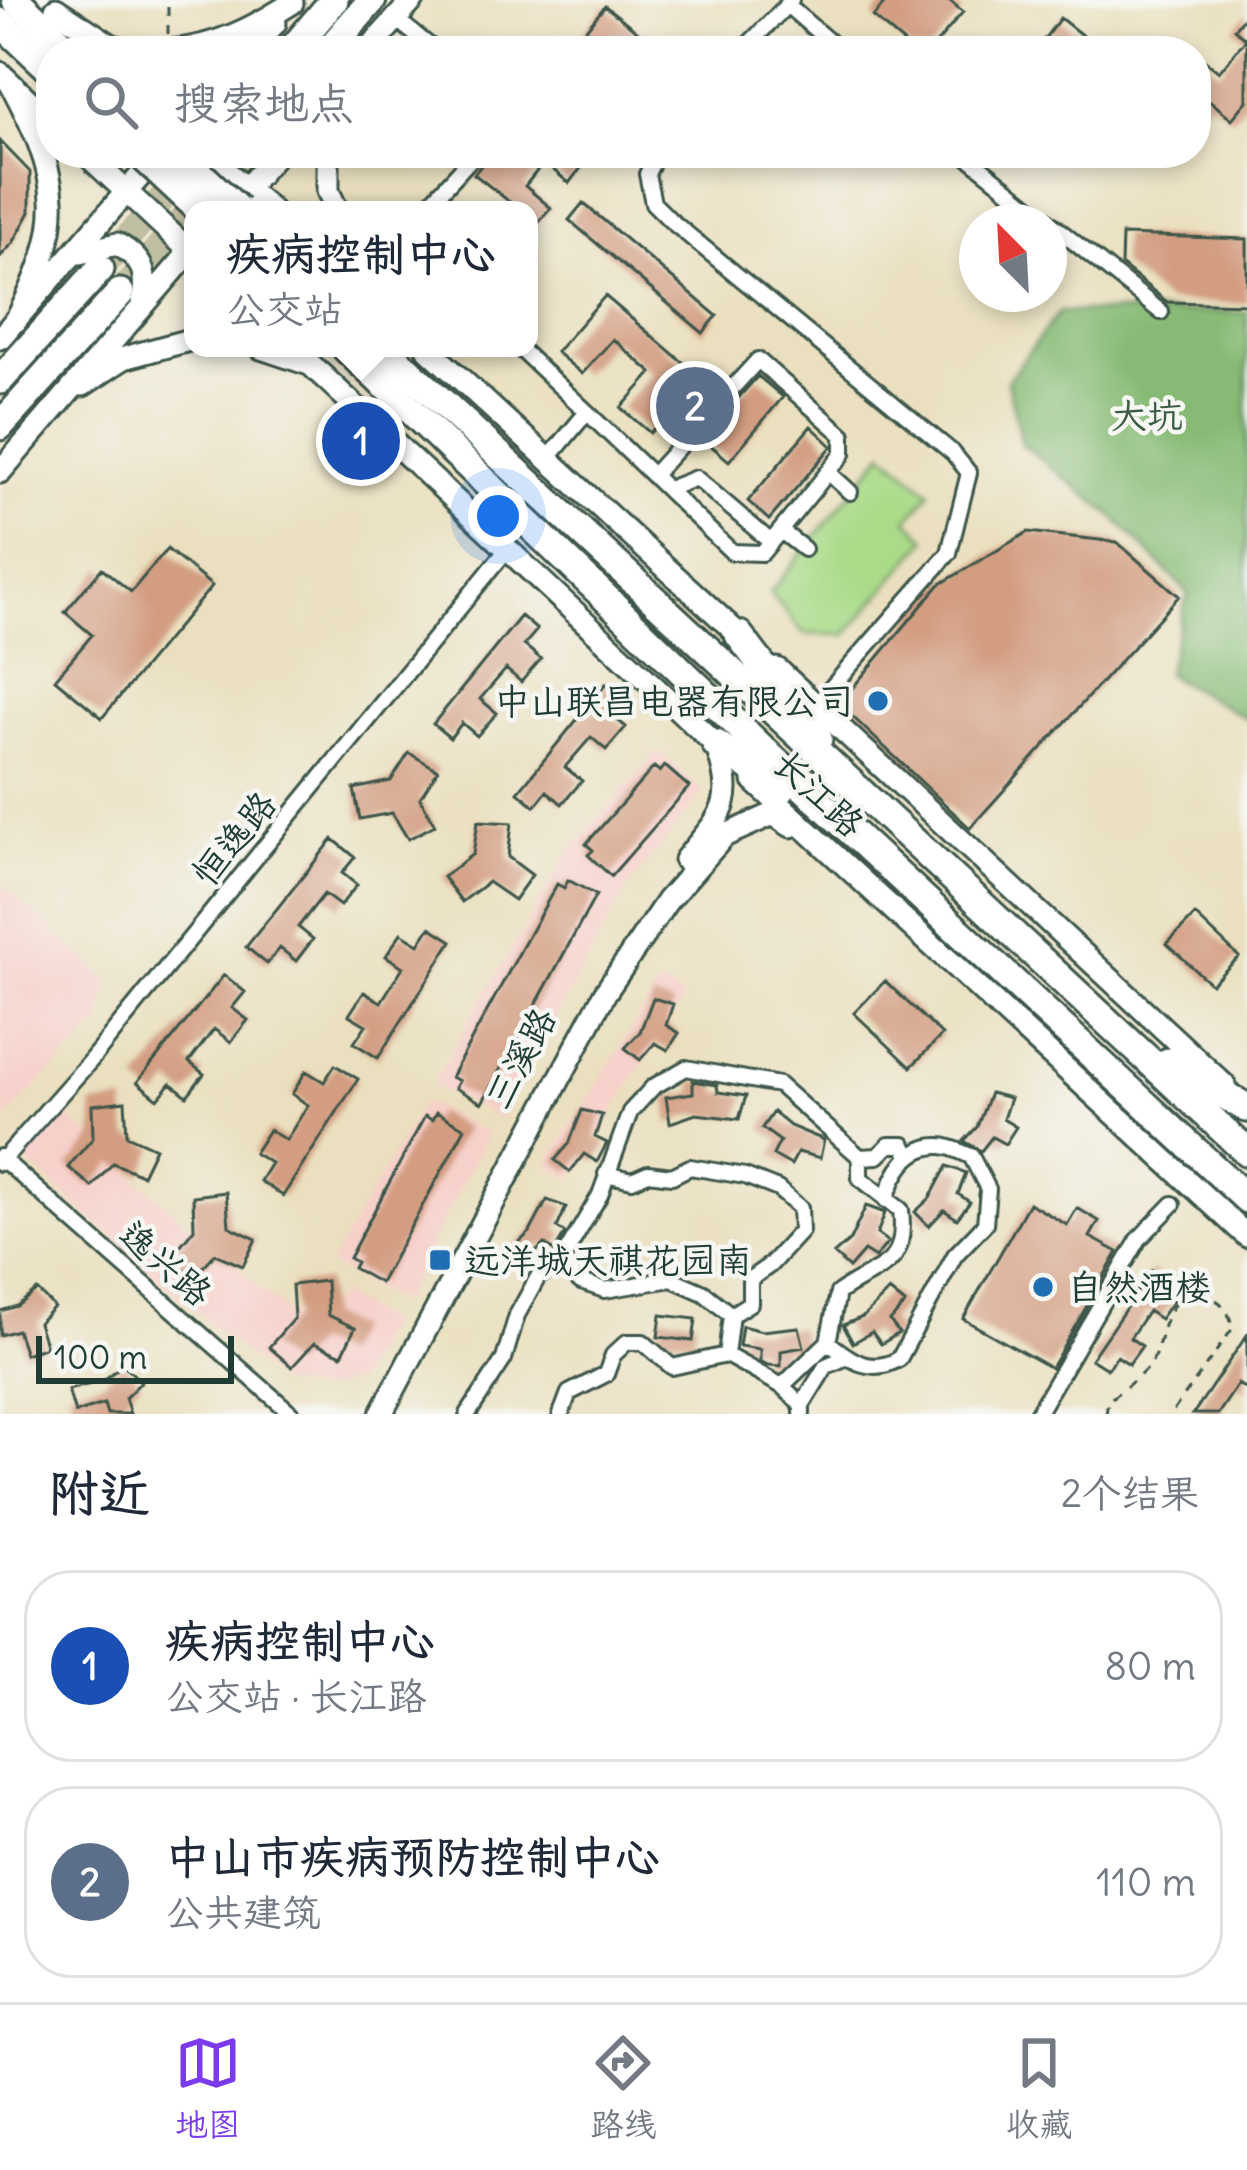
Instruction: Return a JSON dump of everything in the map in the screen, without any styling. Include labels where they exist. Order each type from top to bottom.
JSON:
[{"type":"highway","points":[[16,0],[54,36]]},
{"type":"highway","points":[[303,36],[334,0]]},
{"type":"highway","points":[[341,36],[372,0]]},
{"type":"highway","points":[[0,20],[36,55]]},
{"type":"highway","points":[[168,168],[193,201]]},
{"type":"highway","points":[[183,168],[242,199]]},
{"type":"highway","points":[[0,380],[88,262]]},
{"type":"highway","points":[[0,426],[131,299]]},
{"type":"highway","name":"长江路","points":[[357,357],[838,774],[1247,1152]]},
{"type":"highway","name":"长江路","points":[[392,357],[514,490],[877,856],[1247,1199]]},
{"type":"highway","points":[[739,634],[816,735],[838,774]]},
{"type":"highway","points":[[716,744],[750,765],[854,848],[877,856]]},
{"type":"highway","points":[[1124,1035],[1247,1107]]},
{"type":"main road","points":[[0,20],[16,0]]},
{"type":"main road","points":[[381,36],[412,0]]},
{"type":"main road","points":[[233,36],[294,2]]},
{"type":"main road","points":[[263,36],[294,2]]},
{"type":"main road","points":[[52,4],[84,36]]},
{"type":"main road","points":[[52,4],[98,36]]},
{"type":"main road","points":[[6,79],[36,108]]},
{"type":"main road","points":[[6,79],[36,132]]},
{"type":"main road","points":[[16,321],[43,268],[52,220],[49,168]]},
{"type":"main road","points":[[101,168],[184,244]]},
{"type":"main road","points":[[88,262],[127,193],[147,168]]},
{"type":"main road","points":[[218,168],[242,199],[266,168]]},
{"type":"main road","points":[[328,168],[333,201]]},
{"type":"main road","points":[[0,338],[88,262],[98,245],[117,244],[136,255],[147,275],[63,399],[0,472]]},
{"type":"main road","points":[[131,299],[184,257]]},
{"type":"main road","points":[[63,399],[124,358],[184,341]]},
{"type":"main road","points":[[289,357],[310,364]]},
{"type":"main road","name":"长江路","points":[[303,357],[1247,1236]]},
{"type":"main road","name":"长江路","points":[[437,357],[1247,1107]]},
{"type":"main road","name":"三溪路","points":[[368,1414],[595,988],[725,807],[729,779],[716,744]]},
{"type":"main road","name":"三溪路","points":[[382,1414],[605,993],[667,901],[724,836],[772,814],[821,844]]},
{"type":"street","points":[[757,36],[789,3],[824,36]]},
{"type":"street","points":[[396,19],[417,36]]},
{"type":"street","points":[[432,201],[462,168]]},
{"type":"street","points":[[650,168],[652,202],[661,212],[953,453],[969,473],[950,554],[816,705]]},
{"type":"street","points":[[982,168],[1027,204]]},
{"type":"street","points":[[1067,236],[1161,312]]},
{"type":"street","points":[[529,357],[732,552],[762,553],[843,454],[843,435],[758,360],[653,475]]},
{"type":"street","points":[[547,460],[587,412]]},
{"type":"street","points":[[828,472],[850,492]]},
{"type":"street","points":[[668,489],[696,478],[776,536],[804,550]]},
{"type":"street","name":"恒逸路","points":[[1,1160],[91,1060],[510,547]]},
{"type":"street","points":[[468,1414],[504,1359],[517,1316],[538,1277],[560,1263],[600,1195],[630,1112],[653,1088],[686,1068],[779,1085],[860,1156],[878,1156],[890,1145],[904,1145],[909,1156]]},
{"type":"street","points":[[828,1342],[847,1358],[870,1367],[885,1367],[899,1358],[955,1255],[985,1224],[988,1189],[971,1156],[940,1146],[909,1156],[893,1174],[886,1200]]},
{"type":"street","points":[[782,1386],[828,1342],[838,1292],[859,1277],[888,1266],[900,1250],[901,1210],[860,1178],[860,1156]]},
{"type":"street","name":"逸兴路","points":[[1,1160],[292,1414]]},
{"type":"street","points":[[606,1174],[632,1180],[648,1173],[672,1176],[690,1167],[745,1176],[778,1189],[800,1208],[801,1231],[750,1279],[750,1303],[731,1315]]},
{"type":"street","points":[[1037,1414],[1139,1239],[1173,1204]]},
{"type":"street","points":[[560,1263],[581,1282],[605,1290],[672,1279],[704,1293],[731,1315]]},
{"type":"street","points":[[726,1355],[731,1315]]},
{"type":"street","points":[[561,1414],[569,1393],[606,1374],[613,1355],[627,1342],[643,1342],[672,1367],[726,1355],[782,1386],[802,1410],[826,1366],[847,1358]]},
{"type":"path","points":[[168,0],[169,36]]},
{"type":"path","points":[[1106,1414],[1108,1401],[1146,1370],[1158,1352],[1161,1328],[1173,1304],[1193,1294],[1210,1296],[1228,1309],[1233,1328],[1171,1414]]},
{"type":"shaded area","points":[[658,751],[704,792],[626,891],[500,1119],[432,1084],[569,852]]},
{"type":"shaded area","points":[[0,882],[108,980],[101,1024],[6,1118],[0,1115]]},
{"type":"shaded area","points":[[660,984],[684,999],[572,1179],[547,1164]]},
{"type":"shaded area","points":[[423,1101],[488,1134],[400,1303],[329,1265]]},
{"type":"shaded area","points":[[64,1113],[311,1334],[339,1293],[387,1324],[357,1380],[324,1391],[280,1385],[24,1160]]},
{"type":"green space","name":"大坑","points":[[1059,312],[1247,312],[1247,719],[1166,674],[1188,593],[1112,515],[1022,444],[1007,381]]},
{"type":"green space","points":[[884,452],[930,492],[908,520],[927,539],[846,635],[804,634],[770,593]]},
{"type":"building","points":[[887,0],[949,0],[963,12],[943,36],[895,36],[873,17]]},
{"type":"building","points":[[605,6],[642,35],[641,36],[580,36]]},
{"type":"building","points":[[1247,13],[1247,101],[1232,119],[1211,102],[1211,66],[1219,72],[1246,39],[1234,29]]},
{"type":"building","points":[[1060,18],[1083,36],[1046,36]]},
{"type":"building","points":[[0,141],[30,172],[30,212],[0,257]]},
{"type":"building","points":[[479,168],[539,168],[525,186],[551,208],[538,223],[538,201],[508,201],[474,174]]},
{"type":"building","points":[[551,168],[581,168],[569,183]]},
{"type":"building","points":[[583,203],[717,316],[703,333],[569,220]]},
{"type":"building","points":[[1122,235],[1247,239],[1247,304],[1167,302],[1121,265]]},
{"type":"building","points":[[605,296],[699,376],[650,433],[621,408],[652,373],[613,339],[582,374],[556,352]]},
{"type":"building","points":[[758,376],[783,397],[729,461],[702,438]]},
{"type":"building","points":[[811,426],[832,446],[769,520],[748,501]]},
{"type":"building","points":[[1028,532],[1117,542],[1179,596],[970,828],[839,704],[939,585]]},
{"type":"building","points":[[167,549],[212,586],[102,718],[55,679],[92,635],[65,612],[102,568],[131,592]]},
{"type":"building","points":[[521,616],[537,630],[524,645],[541,659],[521,682],[506,669],[480,699],[497,713],[477,736],[462,723],[450,738],[433,724]]},
{"type":"building","points":[[606,684],[622,698],[609,713],[626,727],[606,750],[591,737],[565,767],[582,781],[562,804],[547,791],[535,806],[518,792]]},
{"type":"building","points":[[409,753],[438,770],[420,798],[435,825],[408,839],[392,813],[360,819],[354,789],[391,781]]},
{"type":"building","points":[[665,766],[689,787],[611,876],[588,855],[593,850],[586,844],[654,767],[660,772]]},
{"type":"building","points":[[478,821],[512,823],[508,857],[532,875],[514,900],[488,882],[462,902],[443,877],[473,854]]},
{"type":"building","points":[[333,839],[355,857],[342,873],[357,885],[340,906],[324,894],[298,927],[313,939],[296,961],[280,948],[267,964],[246,947]]},
{"type":"building","points":[[568,880],[596,895],[482,1103],[455,1088],[459,1081],[451,1077],[557,884],[564,888]]},
{"type":"building","points":[[1195,915],[1239,957],[1211,984],[1167,944]]},
{"type":"building","points":[[430,927],[452,941],[378,1058],[354,1043],[366,1025],[349,1015],[364,992],[381,1002],[403,967],[386,956],[401,933],[419,944]]},
{"type":"building","points":[[224,975],[245,992],[232,1008],[248,1020],[231,1042],[214,1029],[189,1062],[204,1074],[187,1096],[171,1083],[158,1099],[137,1082]]},
{"type":"building","points":[[885,981],[942,1035],[911,1067],[854,1013]]},
{"type":"building","points":[[653,998],[673,1004],[666,1025],[679,1033],[668,1050],[655,1043],[640,1060],[625,1048],[640,1032]]},
{"type":"building","points":[[335,1065],[358,1079],[283,1196],[260,1181],[271,1163],[254,1153],[269,1130],[286,1140],[308,1105],[292,1094],[306,1071],[324,1082]]},
{"type":"building","points":[[693,1081],[717,1085],[718,1092],[746,1096],[739,1119],[696,1114],[670,1123],[666,1097],[693,1093]]},
{"type":"building","points":[[990,1093],[1010,1098],[1003,1119],[1016,1127],[1005,1144],[992,1137],[981,1151],[964,1141],[977,1127]]},
{"type":"building","points":[[125,1101],[127,1135],[155,1148],[142,1175],[113,1163],[92,1187],[68,1167],[93,1138],[92,1105]]},
{"type":"building","points":[[582,1110],[602,1115],[595,1137],[607,1143],[597,1162],[584,1154],[570,1172],[555,1160],[569,1144]]},
{"type":"building","points":[[436,1112],[465,1128],[380,1283],[353,1268],[356,1262],[349,1258],[425,1116],[432,1120]]},
{"type":"building","points":[[773,1112],[790,1126],[824,1140],[820,1158],[798,1152],[791,1165],[773,1155],[780,1141],[762,1128]]},
{"type":"building","points":[[947,1166],[966,1173],[958,1194],[970,1202],[957,1219],[944,1210],[929,1226],[915,1212],[930,1198]]},
{"type":"building","points":[[226,1192],[229,1226],[256,1239],[243,1266],[215,1254],[193,1278],[170,1258],[194,1229],[193,1196]]},
{"type":"building","points":[[547,1200],[566,1207],[557,1228],[565,1233],[554,1251],[544,1244],[528,1260],[514,1247],[530,1232]]},
{"type":"building","name":"自然酒楼","points":[[1029,1203],[1067,1225],[1077,1208],[1099,1221],[1090,1237],[1118,1252],[1051,1368],[963,1319]]},
{"type":"building","points":[[866,1206],[885,1213],[877,1234],[888,1242],[875,1258],[864,1251],[849,1268],[834,1254],[850,1240]]},
{"type":"building","points":[[1152,1270],[1169,1282],[1161,1293],[1173,1301],[1160,1319],[1148,1311],[1130,1338],[1142,1346],[1129,1364],[1117,1356],[1107,1369],[1091,1359]]},
{"type":"building","points":[[326,1281],[328,1315],[355,1328],[342,1355],[314,1343],[292,1367],[269,1347],[294,1318],[292,1285]]},
{"type":"building","points":[[37,1290],[54,1307],[38,1323],[46,1347],[25,1354],[17,1330],[0,1335],[0,1311],[17,1306]]},
{"type":"building","points":[[889,1291],[905,1304],[890,1321],[899,1333],[881,1344],[872,1332],[853,1343],[843,1325],[863,1317]]},
{"type":"building","points":[[661,1315],[696,1319],[693,1341],[658,1337]]},
{"type":"building","points":[[742,1326],[762,1331],[799,1327],[804,1347],[781,1351],[781,1366],[768,1365],[760,1361],[760,1349],[739,1346]]},
{"type":"building","points":[[1247,1335],[1247,1390],[1238,1384],[1218,1414],[1193,1414]]},
{"type":"building","points":[[123,1364],[141,1382],[125,1398],[130,1414],[107,1414],[104,1404],[75,1413],[68,1390],[103,1381]]},
{"type":"tunnel","points":[[199,201],[227,168]]},
{"type":"tunnel","points":[[100,269],[187,170]]},
{"type":"tunnel","points":[[120,293],[184,218]]},
{"type":"place","name":"中山市疾病预防控制中心","points":[[695,406]]},
{"type":"place","name":"疾病控制中心","points":[[361,441]]},
{"type":"place","name":"中山联昌电器有限公司","points":[[878,701]]},
{"type":"place","name":"远洋城天祺花园南","points":[[440,1260]]},
{"type":"place","name":"自然酒楼","points":[[1043,1287]]}]
